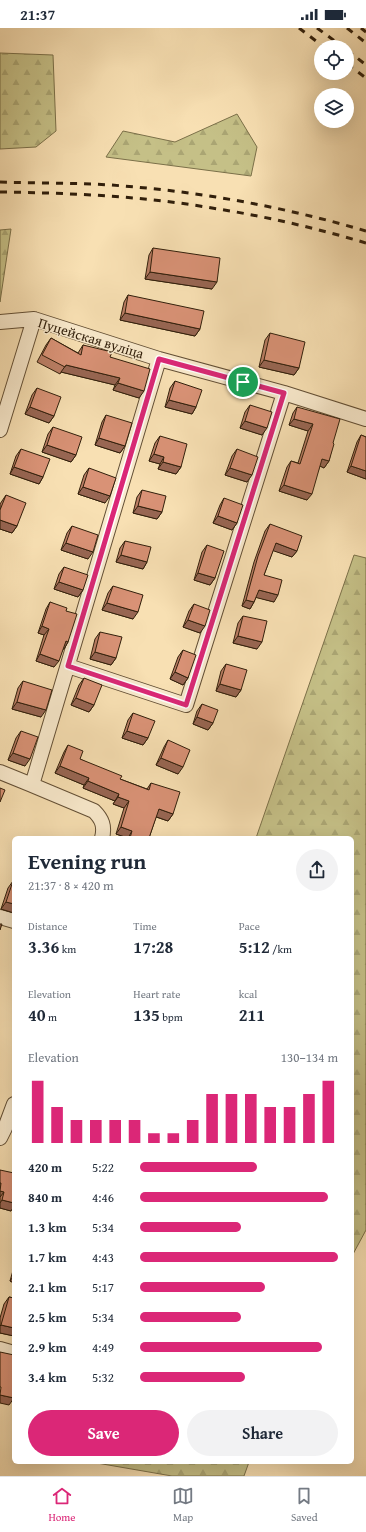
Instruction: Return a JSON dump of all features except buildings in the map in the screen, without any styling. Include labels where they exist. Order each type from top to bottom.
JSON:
[{"type":"street","name":"Пуцейская вуліца","points":[[0,322],[34,319],[159,359],[284,393],[366,419]]},
{"type":"street","points":[[0,430],[34,319]]},
{"type":"street","points":[[32,785],[159,359]]},
{"type":"street","points":[[68,666],[186,705],[284,393]]},
{"type":"street","points":[[0,772],[94,811],[101,818],[104,826],[102,836]]},
{"type":"street","points":[[0,917],[12,920]]},
{"type":"street","points":[[0,1138],[12,1109]]},
{"type":"street","points":[[0,1349],[12,1352]]},
{"type":"green space","points":[[0,53],[53,55],[56,131],[36,147],[0,149]]},
{"type":"green space","points":[[237,114],[257,147],[251,176],[106,157],[123,131],[175,142]]},
{"type":"green space","points":[[11,229],[0,302],[0,230]]},
{"type":"green space","points":[[354,555],[366,558],[366,1230],[354,1252],[354,836],[257,836]]},
{"type":"green space","points":[[103,1464],[248,1464],[244,1476],[172,1476]]},
{"type":"railway","points":[[299,28],[315,40]]},
{"type":"railway","points":[[317,28],[333,40]]},
{"type":"railway","points":[[347,28],[366,43]]},
{"type":"railway","points":[[361,28],[366,32]]},
{"type":"railway","points":[[354,56],[366,65]]},
{"type":"railway","points":[[354,69],[366,78]]},
{"type":"railway","points":[[0,182],[128,186],[197,194],[299,213],[366,231]]},
{"type":"railway","points":[[0,192],[106,196],[186,204],[231,211],[309,227],[366,243]]},
{"type":"route","points":[[159,359],[243,382],[284,393],[186,705],[68,666],[159,359]]}]
